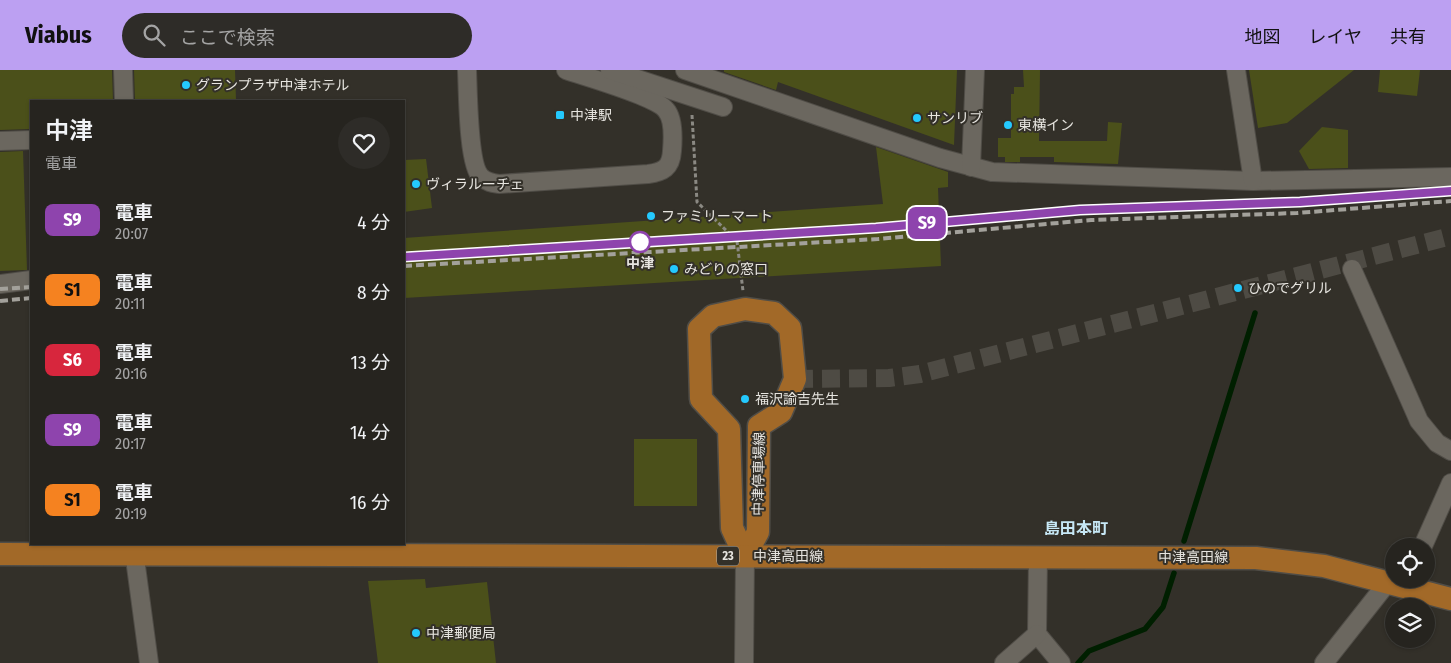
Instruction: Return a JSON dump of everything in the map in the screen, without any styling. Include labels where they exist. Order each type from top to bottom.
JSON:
[{"type":"main road","name":"中津停車場線","points":[[745,309],[774,313],[790,328],[795,379],[781,412],[759,426],[758,532],[745,556],[732,528],[729,429],[700,399],[699,329],[713,316],[745,309]]},
{"type":"main road","name":"中津高田線","points":[[0,554],[134,549],[1275,560],[1324,566],[1385,580]]},
{"type":"main road","name":"中津高田線","points":[[1416,588],[1451,599]]},
{"type":"street","points":[[123,70],[124,100]]},
{"type":"street","points":[[467,70],[474,161],[481,177],[488,182],[499,184],[648,174],[664,171],[671,158],[672,150],[672,122],[666,109],[652,100],[566,70]]},
{"type":"street","points":[[610,70],[722,107]]},
{"type":"street","points":[[685,70],[971,167],[992,172],[1252,181],[1451,177]]},
{"type":"street","points":[[971,167],[974,70]]},
{"type":"street","points":[[1236,70],[1252,181]]},
{"type":"street","points":[[0,141],[30,140]]},
{"type":"street","points":[[1352,269],[1420,421],[1437,443],[1451,451]]},
{"type":"street","points":[[0,284],[30,280]]},
{"type":"street","points":[[1427,538],[1451,483]]},
{"type":"street","points":[[134,549],[149,663]]},
{"type":"street","points":[[744,663],[745,556]]},
{"type":"street","points":[[1038,557],[1038,634],[1061,663]]},
{"type":"street","points":[[1324,663],[1395,588]]},
{"type":"street","points":[[1004,663],[1038,634]]},
{"type":"path","points":[[692,109],[697,202],[737,241],[745,309]]},
{"type":"building","points":[[0,70],[112,70],[113,100],[30,100],[30,129],[0,130]]},
{"type":"building","name":"グランプラザ中津ホテル","points":[[134,70],[235,70],[236,100],[135,100]]},
{"type":"building","name":"サンリブ","points":[[724,70],[957,70],[954,145],[778,82],[776,90],[724,72]]},
{"type":"building","points":[[1023,70],[1040,70],[1039,141],[1107,141],[1108,122],[1122,123],[1118,164],[1054,162],[1054,157],[1020,157],[1020,162],[1005,162],[1005,157],[998,157],[998,138],[1011,138],[1011,94],[1014,94],[1014,87],[1024,87]]},
{"type":"building","points":[[1249,70],[1354,70],[1287,123],[1258,128]]},
{"type":"building","points":[[1380,70],[1420,70],[1417,96],[1378,92]]},
{"type":"building","points":[[1322,127],[1348,130],[1348,168],[1309,169],[1299,151]]},
{"type":"building","points":[[876,147],[948,172],[948,187],[938,188],[941,266],[405,298],[405,238],[883,204]]},
{"type":"building","points":[[23,151],[27,270],[0,271],[0,152]]},
{"type":"building","name":"ヴィラルーチェ","points":[[426,159],[432,208],[405,212],[405,160]]},
{"type":"building","points":[[634,439],[697,439],[697,506],[634,506]]},
{"type":"building","points":[[425,579],[426,588],[487,582],[496,663],[378,663],[368,581]]},
{"type":"waterway","points":[[1184,541],[1255,313]]},
{"type":"waterway","points":[[1078,663],[1089,651],[1145,629],[1163,607],[1174,573]]},
{"type":"tunnel","points":[[795,379],[889,378],[920,374],[1451,236]]},
{"type":"railway","points":[[405,257],[876,228],[1080,210],[1300,202],[1451,191]]},
{"type":"railway","points":[[405,266],[878,239],[1091,220],[1297,213],[1451,201]]},
{"type":"railway","points":[[0,289],[30,287]]},
{"type":"railway","points":[[0,301],[30,298]]},
{"type":"train","name":"S9","points":[[405,257],[876,228],[1080,210],[1300,202],[1451,191]]},
{"type":"place","name":"グランプラザ中津ホテル","points":[[186,85]]},
{"type":"place","name":"中津駅","points":[[560,115]]},
{"type":"place","name":"サンリブ","points":[[917,118]]},
{"type":"place","name":"東横イン","points":[[1008,125]]},
{"type":"place","name":"ヴィラルーチェ","points":[[416,184]]},
{"type":"place","name":"ファミリーマート","points":[[651,216]]},
{"type":"place","name":"中津","points":[[640,242]]},
{"type":"place","name":"みどりの窓口","points":[[674,269]]},
{"type":"place","name":"ひのでグリル","points":[[1238,288]]},
{"type":"place","name":"福沢諭吉先生","points":[[745,399]]},
{"type":"place","name":"中津郵便局","points":[[416,633]]},
{"type":"district","name":"島田本町","points":[[1076,528]]}]
